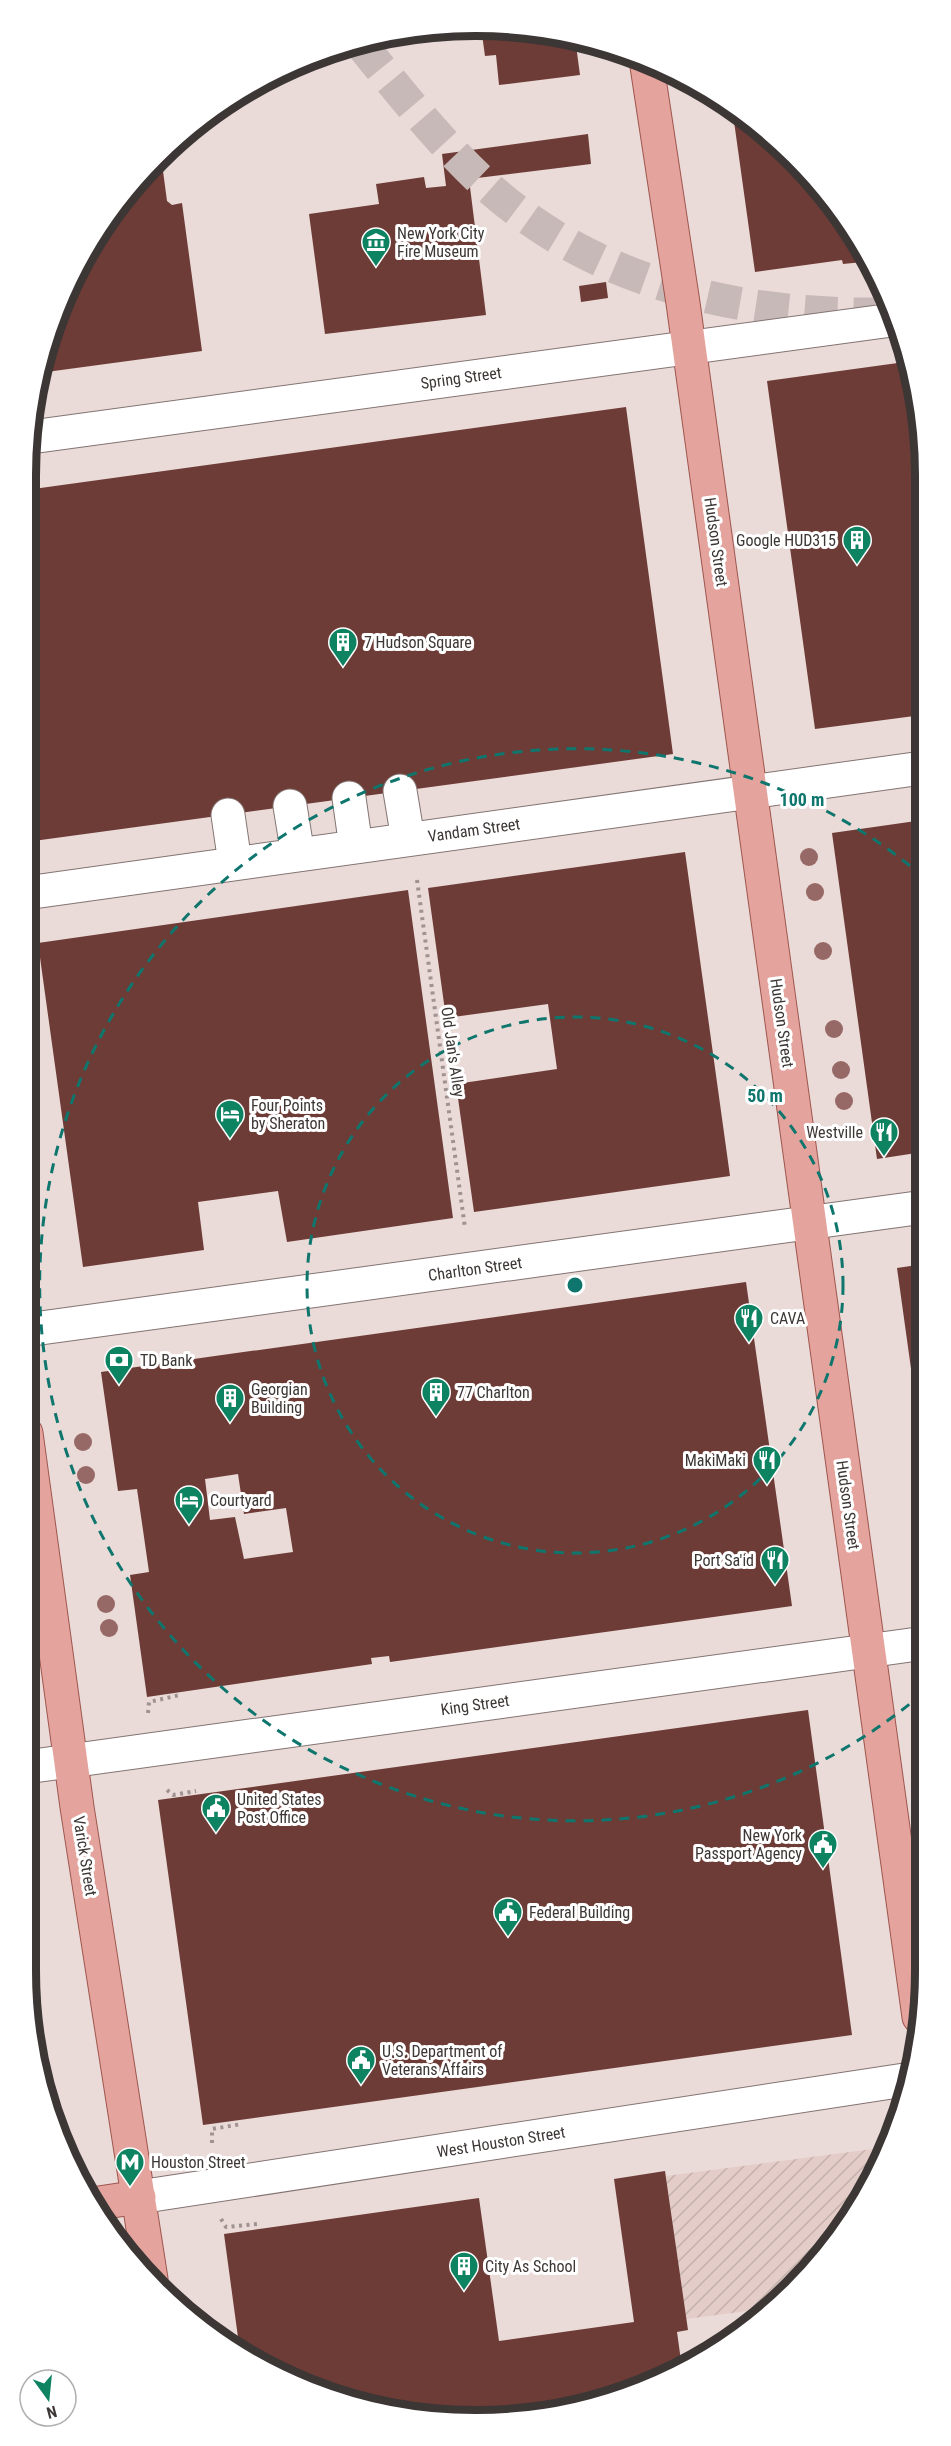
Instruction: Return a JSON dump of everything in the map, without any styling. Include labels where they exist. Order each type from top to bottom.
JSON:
[{"type":"main road","name":"Hudson Street","points":[[648,71],[689,348],[915,1984]]},
{"type":"main road","name":"Varick Street","points":[[36,1506],[71,1761],[149,2264]]},
{"type":"main road","name":"West Houston Street","points":[[102,2202],[139,2197]]},
{"type":"street","name":"Spring Street","points":[[38,436],[887,321]]},
{"type":"street","name":"Vandam Street","points":[[36,892],[915,769]]},
{"type":"street","points":[[400,791],[408,839]]},
{"type":"street","points":[[349,798],[357,847]]},
{"type":"street","points":[[290,806],[298,855]]},
{"type":"street","points":[[228,815],[235,863]]},
{"type":"street","name":"Charlton Street","points":[[36,1329],[915,1208]]},
{"type":"street","name":"King Street","points":[[36,1766],[915,1644]]},
{"type":"street","name":"West Houston Street","points":[[139,2197],[901,2081]]},
{"type":"path","name":"Old Jan's Alley","points":[[417,880],[465,1228]]},
{"type":"path","points":[[148,1713],[149,1702],[153,1699],[180,1695]]},
{"type":"path","points":[[167,1790],[173,1795],[196,1791]]},
{"type":"path","points":[[212,2143],[212,2129],[242,2124]]},
{"type":"path","points":[[221,2216],[226,2227],[257,2224]]},
{"type":"shaded area","points":[[873,2149],[874,2157],[841,2215],[824,2238],[806,2260],[765,2301],[754,2310],[686,2319],[666,2176]]},
{"type":"building","points":[[482,36],[561,44],[576,48],[580,75],[499,85],[496,55],[485,56]]},
{"type":"building","points":[[734,120],[765,145],[806,186],[841,231],[860,262],[843,264],[842,260],[755,272]]},
{"type":"building","name":"New York City Fire Museum","points":[[588,134],[591,164],[469,179],[486,315],[325,334],[309,214],[379,204],[376,184],[424,177],[426,188],[446,186],[442,154]]},
{"type":"building","points":[[163,168],[167,201],[172,205],[182,203],[202,351],[49,372],[59,334],[81,281],[110,231]]},
{"type":"building","points":[[606,282],[608,298],[581,302],[579,286]]},
{"type":"building","name":"Google HUD315","points":[[900,363],[907,390],[914,447],[915,716],[815,729],[767,381]]},
{"type":"building","name":"7 Hudson Square","points":[[626,407],[673,754],[36,841],[36,489]]},
{"type":"building","points":[[915,821],[915,1153],[877,1159],[832,833]]},
{"type":"building","points":[[685,852],[730,1176],[474,1212],[456,1084],[557,1069],[548,1004],[446,1018],[428,888]]},
{"type":"building","points":[[408,890],[453,1218],[287,1242],[278,1191],[198,1202],[204,1250],[83,1267],[38,943]]},
{"type":"building","points":[[915,1265],[915,1397],[897,1268]]},
{"type":"building","points":[[746,1282],[792,1606],[390,1662],[389,1656],[371,1658],[372,1664],[147,1697],[130,1575],[149,1572],[137,1489],[118,1491],[101,1372]],"holes":[[[238,1474],[244,1514],[286,1508],[293,1552],[244,1559],[235,1517],[210,1520],[205,1479]]]},
{"type":"building","name":"Federal Building","points":[[808,1710],[852,2035],[203,2125],[158,1800]]},
{"type":"building","points":[[665,2171],[688,2330],[677,2332],[681,2359],[644,2377],[561,2402],[504,2409],[447,2409],[390,2402],[334,2387],[281,2365],[238,2340],[224,2234],[479,2198],[499,2341],[634,2322],[614,2179]]},
{"type":"tunnel","points":[[366,50],[421,117],[470,170],[529,219],[573,247],[620,269],[668,286],[718,299],[770,308],[822,313],[875,314]]},
{"type":"place","name":"New York City Fire Museum","points":[[376,268]]},
{"type":"place","name":"Google HUD315","points":[[857,566]]},
{"type":"place","name":"7 Hudson Square","points":[[343,668]]},
{"type":"place","name":"Four Points by Sheraton","points":[[230,1140]]},
{"type":"place","name":"Westville","points":[[884,1158]]},
{"type":"place","name":"CAVA","points":[[749,1344]]},
{"type":"place","name":"TD Bank","points":[[119,1386]]},
{"type":"place","name":"77 Charlton","points":[[436,1418]]},
{"type":"place","name":"Georgian Building","points":[[230,1424]]},
{"type":"place","name":"MakiMaki","points":[[767,1486]]},
{"type":"place","name":"Courtyard","points":[[189,1526]]},
{"type":"place","name":"Port Sa'id","points":[[775,1586]]},
{"type":"place","name":"United States Post Office","points":[[216,1834]]},
{"type":"place","name":"New York Passport Agency","points":[[823,1870]]},
{"type":"place","name":"Federal Building","points":[[508,1938]]},
{"type":"place","name":"U.S. Department of Veterans Affairs","points":[[361,2086]]},
{"type":"place","name":"Houston Street","points":[[130,2188]]},
{"type":"place","name":"City As School","points":[[464,2292]]}]
